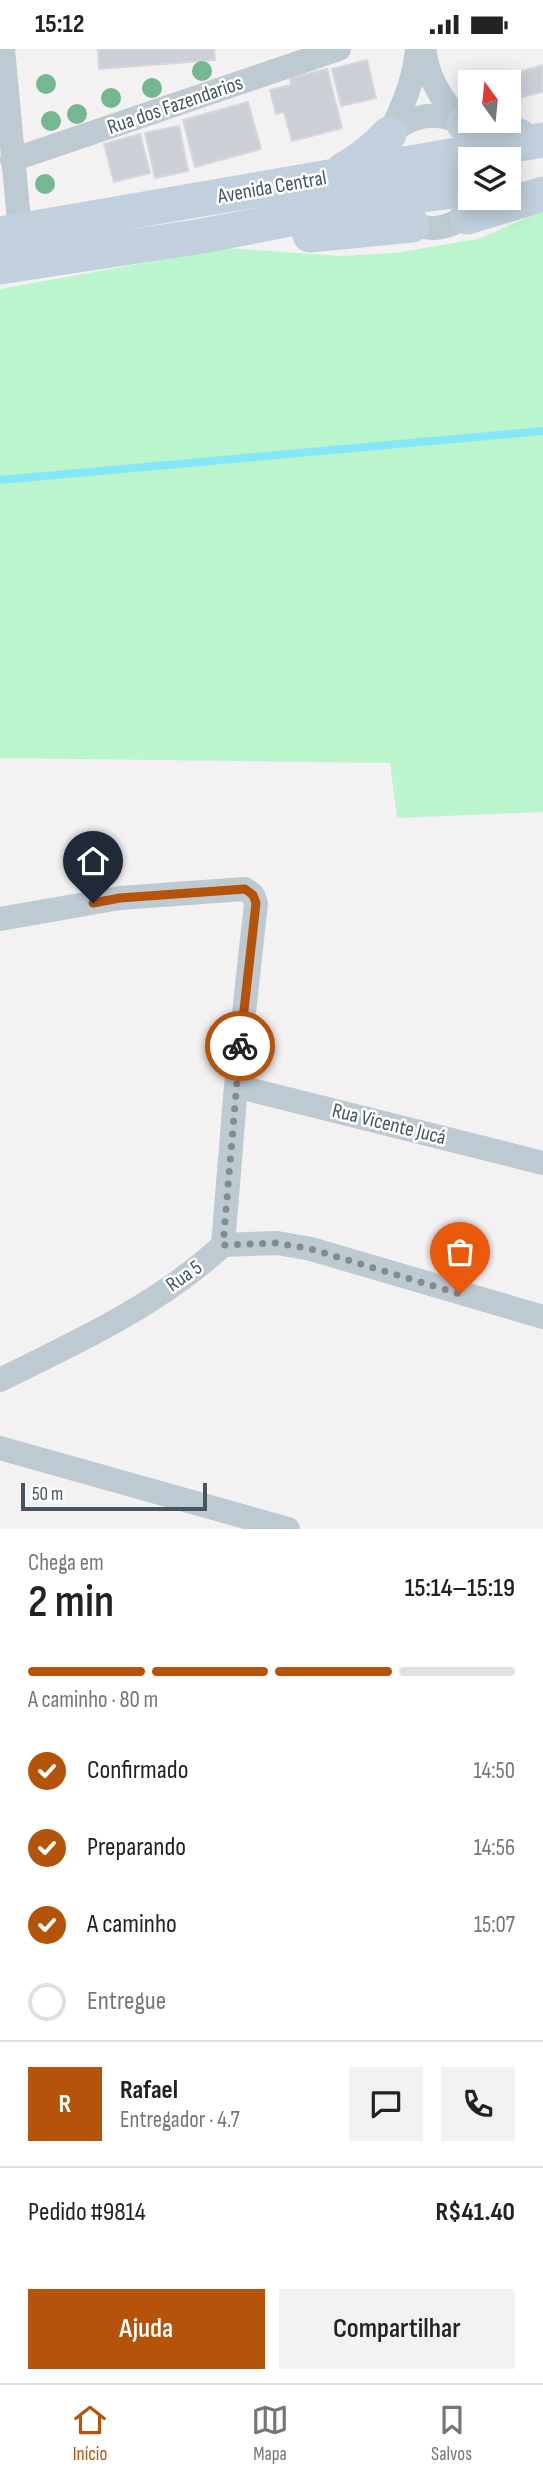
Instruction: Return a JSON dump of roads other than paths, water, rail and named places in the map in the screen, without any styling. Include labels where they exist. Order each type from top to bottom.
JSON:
[{"type":"main road","points":[[327,177],[360,161],[389,134]]},
{"type":"main road","name":"Avenida Central","points":[[0,267],[223,231],[379,185],[479,144],[543,138]]},
{"type":"main road","points":[[521,180],[543,176]]},
{"type":"main road","name":"Avenida Central","points":[[10,232],[327,177],[458,198]]},
{"type":"main road","name":"Avenida Central","points":[[521,196],[543,194]]},
{"type":"main road","points":[[223,231],[317,235],[412,225]]},
{"type":"street","points":[[3,49],[12,160],[10,232]]},
{"type":"street","name":"Rua dos Fazendarios","points":[[12,160],[339,49]]},
{"type":"street","points":[[416,49],[415,71],[408,93],[380,149],[379,185],[395,216],[412,225],[433,228],[449,226],[464,210]]},
{"type":"street","points":[[424,49],[428,72],[447,107],[479,144]]},
{"type":"street","points":[[389,134],[402,123],[433,114],[449,117],[479,144]]},
{"type":"street","points":[[0,919],[120,898],[245,889],[253,895],[256,903],[236,1086],[223,1245]]},
{"type":"street","name":"Rua Vicente Jucá","points":[[236,1086],[543,1163]]},
{"type":"street","name":"Rua 5","points":[[0,1380],[72,1345],[139,1306],[204,1263],[223,1245],[277,1243],[311,1249],[543,1317]]},
{"type":"street","points":[[0,1448],[288,1529]]},
{"type":"waterway","points":[[0,480],[543,431]]}]
